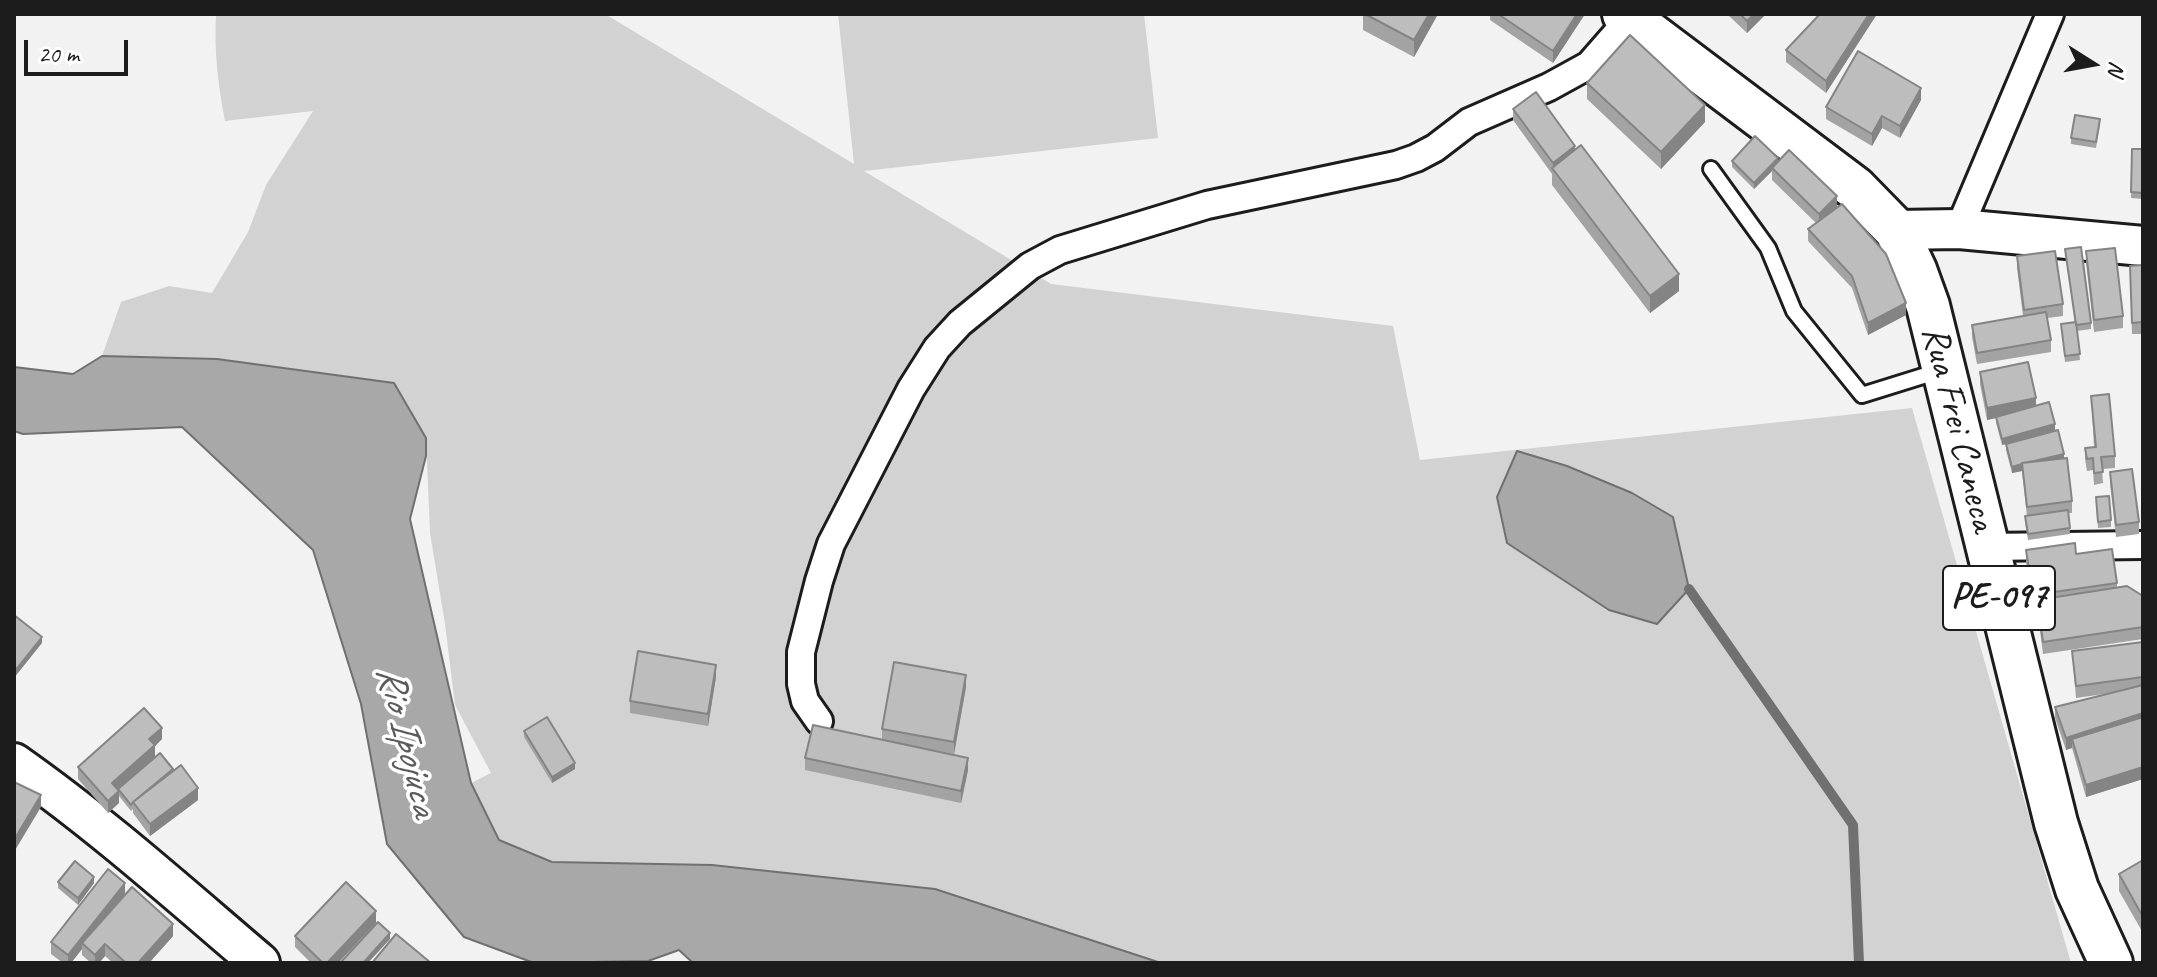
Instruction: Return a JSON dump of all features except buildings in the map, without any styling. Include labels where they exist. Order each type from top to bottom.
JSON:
[{"type":"main road","name":"Rua Frei Caneca","points":[[1627,16],[1855,188],[1896,230],[1928,306],[2056,823],[2077,889],[2111,963]]},
{"type":"street","points":[[1959,229],[2050,14]]},
{"type":"street","points":[[819,721],[805,701],[801,684],[801,652],[831,544],[911,389],[937,348],[960,323],[1030,266],[1060,250],[1207,205],[1396,165],[1416,158],[1435,148],[1469,122],[1549,87],[1589,65],[1627,16]]},
{"type":"street","points":[[1896,230],[1959,229],[2143,246]]},
{"type":"street","points":[[1987,547],[2143,545]]},
{"type":"street","points":[[14,763],[117,841],[260,963]]},
{"type":"lane","points":[[1711,169],[1768,248],[1794,311],[1862,395],[1943,370]]},
{"type":"shaded area","points":[[216,14],[605,14],[854,164],[838,14],[1144,14],[1158,138],[864,171],[1051,284],[1393,326],[1420,460],[1912,408],[2071,963],[1161,963],[935,889],[712,865],[552,862],[498,840],[471,783],[491,773],[455,705],[430,533],[426,438],[217,359],[102,356],[121,302],[169,286],[212,293],[248,232],[266,185],[313,111],[225,121],[217,68]]},
{"type":"water","name":"Rio Ipojuca","points":[[102,356],[217,359],[394,383],[426,438],[426,456],[410,519],[471,783],[499,840],[552,862],[712,865],[935,889],[1161,963],[693,963],[679,950],[648,961],[534,963],[464,937],[387,844],[361,704],[313,550],[182,427],[23,434],[14,431],[14,367],[73,374]]},
{"type":"water","points":[[1517,451],[1567,466],[1632,493],[1673,517],[1689,589],[1657,624],[1609,610],[1507,543],[1497,497]]},
{"type":"waterway","points":[[1689,589],[1853,825],[1859,963]]}]
